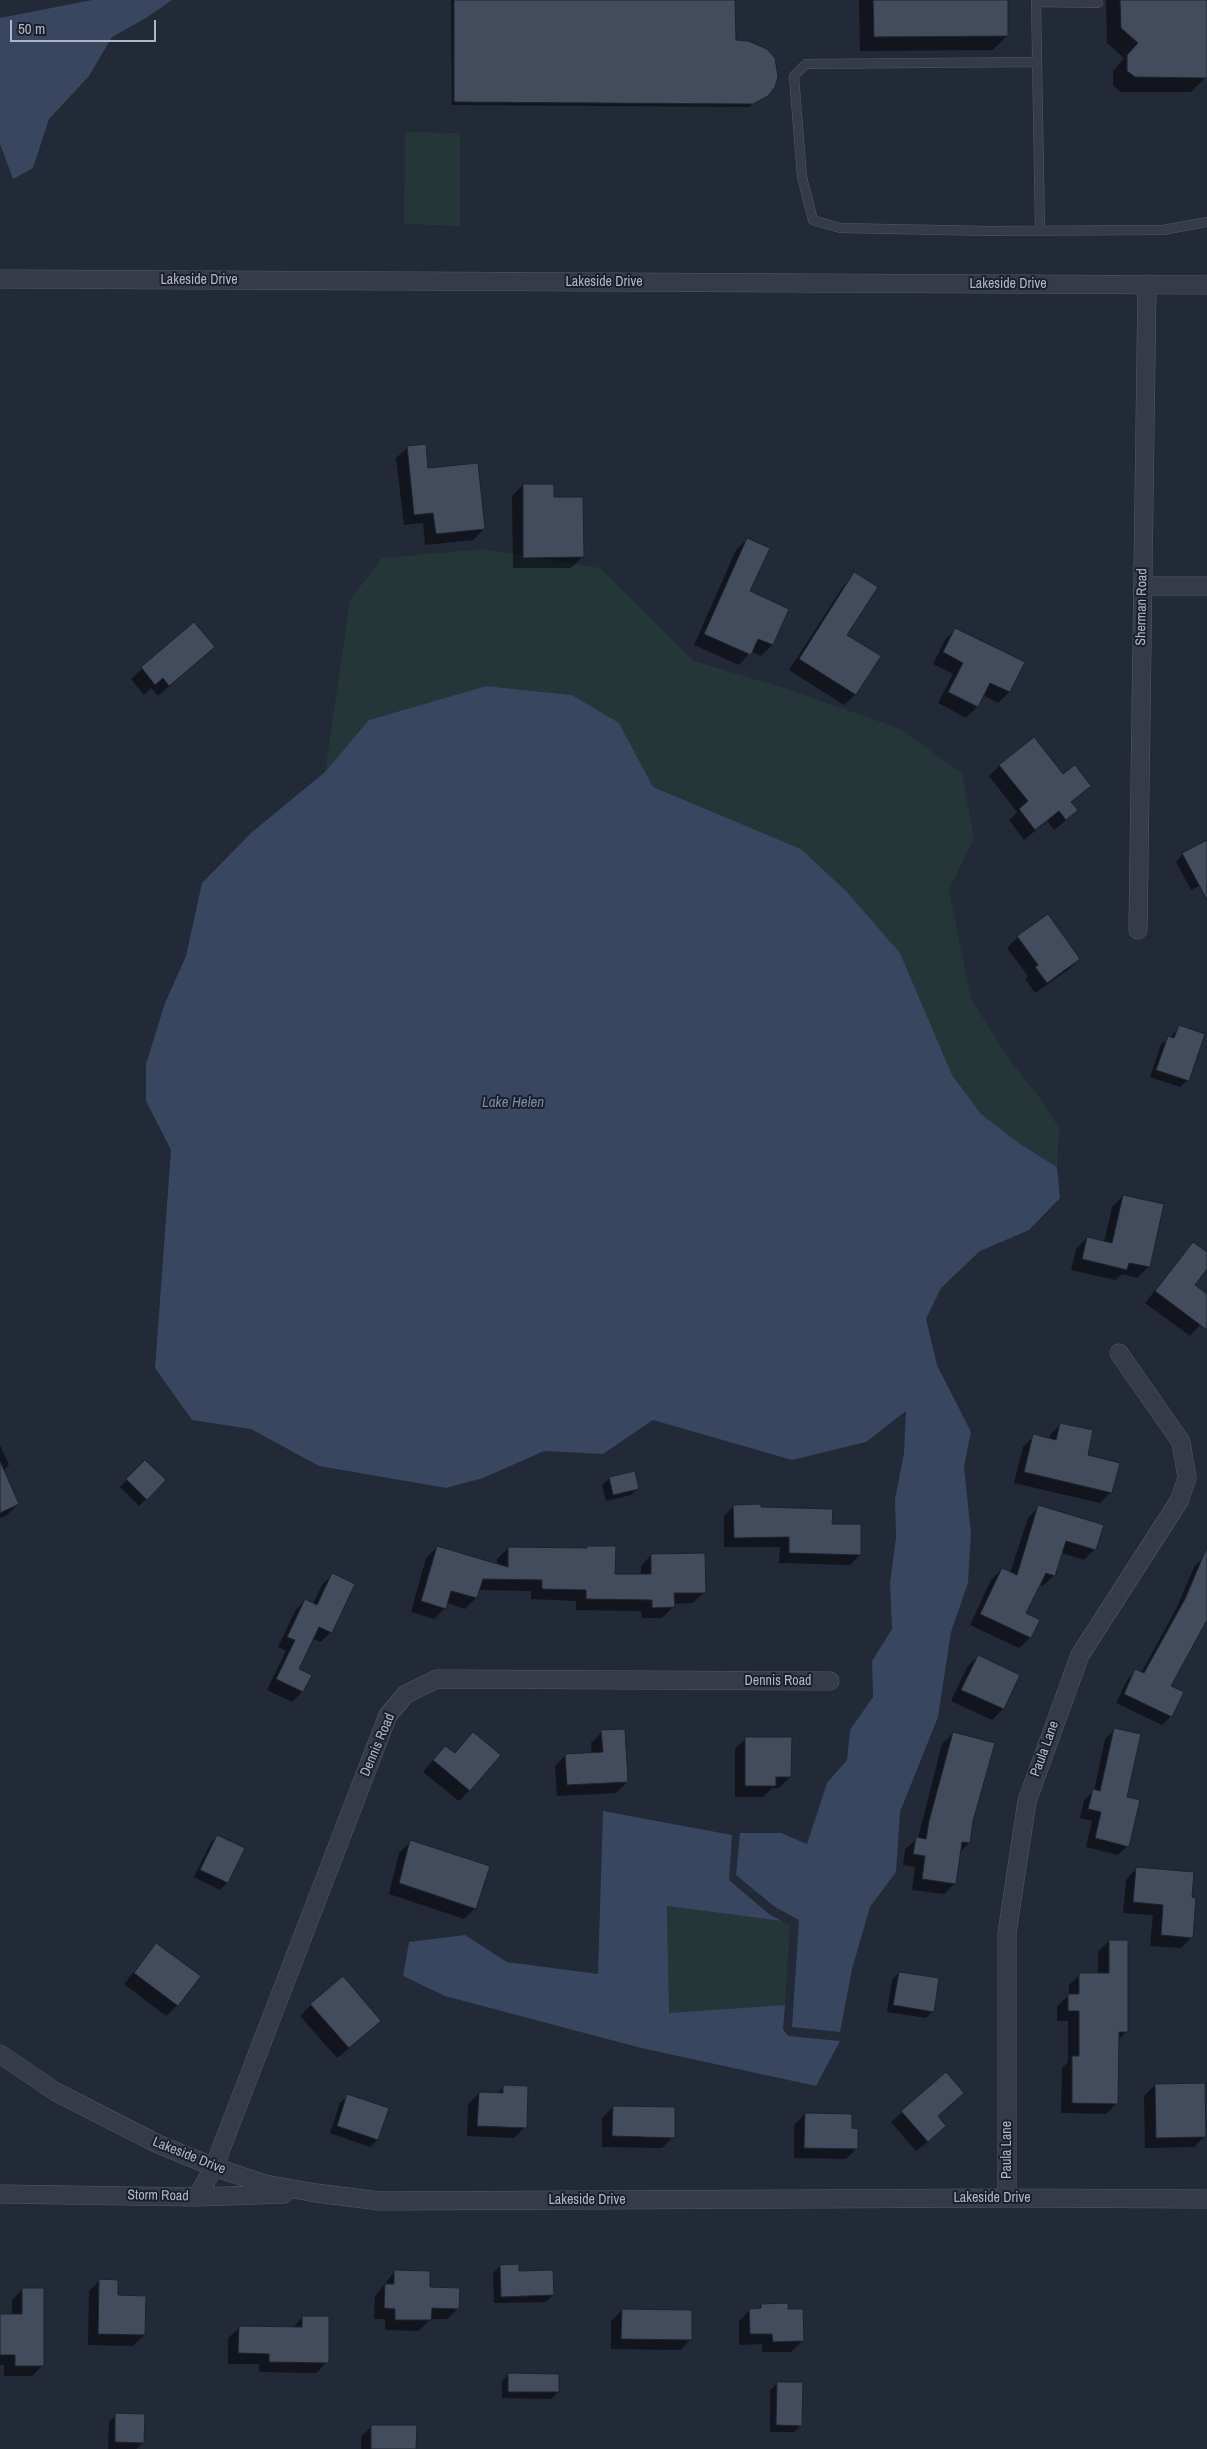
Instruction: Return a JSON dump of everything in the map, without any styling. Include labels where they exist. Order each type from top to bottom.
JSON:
[{"type":"street","name":"Lakeside Drive","points":[[0,279],[1207,284]]},
{"type":"street","name":"Sherman Road","points":[[1138,930],[1147,284]]},
{"type":"street","points":[[1143,586],[1207,586]]},
{"type":"street","name":"Paula Lane","points":[[1007,2198],[1007,1933],[1027,1801],[1080,1656],[1179,1501],[1187,1478],[1181,1442],[1119,1353]]},
{"type":"street","name":"Dennis Road","points":[[197,2197],[214,2167],[388,1715],[406,1694],[437,1679],[830,1681]]},
{"type":"street","name":"Lakeside Drive","points":[[0,2054],[56,2092],[158,2144],[214,2167],[265,2184],[316,2194],[380,2201],[1207,2199]]},
{"type":"street","name":"Storm Road","points":[[0,2194],[197,2197],[316,2194]]},
{"type":"lane","points":[[1040,230],[1036,1],[1098,3]]},
{"type":"lane","points":[[1037,62],[806,64],[794,76],[802,176],[813,220],[840,228],[1040,230],[1163,230],[1207,222]]},
{"type":"shaded area","points":[[405,132],[460,133],[460,226],[404,224]]},
{"type":"shaded area","points":[[484,549],[600,568],[694,661],[784,688],[901,729],[962,774],[974,838],[949,890],[971,999],[1009,1059],[1040,1098],[1059,1128],[1057,1167],[1020,1144],[981,1115],[952,1075],[900,953],[847,892],[801,849],[653,787],[619,723],[572,695],[486,686],[369,720],[325,772],[350,600],[382,558]]},
{"type":"shaded area","points":[[667,1905],[782,1921],[790,1926],[785,2005],[669,2014]]},
{"type":"water","points":[[92,0],[172,0],[146,18],[112,37],[89,76],[49,119],[33,168],[13,179],[0,144],[0,18]]},
{"type":"water","name":"Lake Helen","points":[[486,686],[572,695],[619,723],[653,787],[801,849],[847,892],[900,953],[952,1075],[981,1114],[1020,1144],[1057,1167],[1060,1198],[1029,1230],[980,1251],[941,1288],[926,1319],[937,1365],[971,1432],[964,1467],[971,1534],[968,1583],[951,1632],[938,1717],[900,1812],[896,1872],[870,1907],[852,1969],[840,2032],[792,2027],[799,1920],[775,1907],[736,1875],[740,1833],[781,1833],[807,1844],[827,1783],[847,1760],[850,1730],[873,1697],[872,1661],[892,1629],[890,1583],[896,1537],[895,1499],[904,1453],[906,1411],[866,1442],[792,1460],[653,1420],[603,1454],[544,1451],[483,1478],[446,1488],[319,1466],[251,1429],[192,1420],[155,1368],[171,1150],[146,1101],[146,1064],[165,1003],[186,956],[202,883],[251,833],[325,772],[369,720]]},
{"type":"water","points":[[603,1811],[732,1835],[729,1880],[770,1915],[782,1921],[667,1906],[669,2013],[785,2005],[783,2029],[788,2036],[840,2041],[816,2086],[641,2048],[445,1996],[403,1976],[409,1942],[465,1935],[507,1962],[598,1974]]},
{"type":"building","points":[[454,0],[735,0],[736,40],[748,41],[767,49],[775,58],[778,77],[775,87],[768,96],[753,104],[454,102]]},
{"type":"building","points":[[873,0],[1008,0],[1008,36],[874,37]]},
{"type":"building","points":[[1120,0],[1207,0],[1207,78],[1135,77],[1127,71],[1127,55],[1138,43],[1121,28]]},
{"type":"building","points":[[426,444],[428,468],[478,463],[485,529],[436,534],[433,513],[414,515],[407,446]]},
{"type":"building","points":[[523,484],[554,484],[554,497],[583,497],[584,557],[523,558]]},
{"type":"building","points":[[747,538],[770,548],[750,591],[789,609],[773,645],[758,639],[751,655],[704,634]]},
{"type":"building","points":[[854,572],[878,587],[847,635],[881,656],[856,695],[799,659]]},
{"type":"building","points":[[194,622],[215,647],[169,686],[163,678],[155,685],[141,667]]},
{"type":"building","points":[[955,628],[1025,662],[1010,692],[990,683],[978,707],[948,692],[963,663],[943,652]]},
{"type":"building","points":[[1034,737],[1063,774],[1075,765],[1091,786],[1071,802],[1078,810],[1066,820],[1059,811],[1035,830],[1019,809],[1028,801],[999,765]]},
{"type":"building","points":[[1207,840],[1207,900],[1182,853]]},
{"type":"building","points":[[1048,914],[1080,959],[1047,983],[1035,967],[1038,965],[1017,936]]},
{"type":"building","points":[[1179,1025],[1205,1034],[1189,1081],[1156,1070],[1168,1036],[1174,1038]]},
{"type":"building","points":[[1123,1195],[1164,1204],[1150,1267],[1129,1263],[1127,1270],[1082,1259],[1087,1237],[1112,1243]]},
{"type":"building","points":[[1193,1242],[1207,1252],[1207,1269],[1195,1285],[1207,1294],[1207,1330],[1155,1291]]},
{"type":"building","points":[[1060,1423],[1093,1430],[1088,1455],[1120,1463],[1112,1493],[1024,1472],[1033,1434],[1056,1440]]},
{"type":"building","points":[[145,1460],[166,1480],[147,1500],[126,1479]]},
{"type":"building","points":[[0,1461],[19,1504],[0,1513]]},
{"type":"building","points":[[635,1471],[639,1489],[613,1495],[609,1477]]},
{"type":"building","points":[[761,1504],[761,1507],[833,1509],[832,1524],[861,1524],[861,1555],[789,1553],[789,1537],[734,1538],[733,1505]]},
{"type":"building","points":[[1038,1505],[1104,1525],[1096,1550],[1066,1541],[1055,1576],[1046,1573],[1026,1613],[1040,1620],[1031,1638],[980,1614],[1002,1568],[1017,1575]]},
{"type":"building","points":[[437,1546],[508,1567],[508,1547],[587,1548],[587,1546],[616,1546],[615,1574],[651,1574],[651,1554],[705,1553],[706,1593],[674,1593],[675,1607],[652,1608],[652,1600],[586,1599],[586,1590],[542,1589],[542,1580],[483,1579],[477,1598],[451,1591],[446,1609],[421,1601]]},
{"type":"building","points":[[1207,1547],[1207,1620],[1171,1686],[1184,1692],[1172,1717],[1124,1694],[1135,1669],[1144,1673],[1185,1599]]},
{"type":"building","points":[[332,1573],[355,1584],[332,1633],[319,1627],[299,1669],[312,1675],[303,1692],[276,1679],[295,1640],[287,1637],[305,1599],[317,1605]]},
{"type":"building","points":[[978,1655],[1020,1675],[1004,1709],[961,1690]]},
{"type":"building","points":[[1114,1728],[1141,1734],[1127,1797],[1140,1800],[1129,1847],[1095,1838],[1101,1812],[1088,1809],[1093,1789],[1100,1791]]},
{"type":"building","points":[[625,1729],[628,1782],[567,1785],[565,1754],[603,1752],[601,1730]]},
{"type":"building","points":[[473,1732],[501,1755],[470,1791],[433,1760],[445,1746],[455,1753]]},
{"type":"building","points":[[953,1732],[995,1743],[973,1821],[970,1843],[962,1842],[956,1884],[922,1879],[925,1856],[913,1854],[916,1837],[926,1839]]},
{"type":"building","points":[[745,1737],[792,1737],[791,1777],[776,1777],[776,1786],[745,1786]]},
{"type":"building","points":[[217,1835],[245,1848],[228,1883],[200,1870]]},
{"type":"building","points":[[410,1840],[490,1866],[476,1909],[399,1883]]},
{"type":"building","points":[[1136,1867],[1194,1872],[1192,1897],[1196,1898],[1193,1938],[1161,1935],[1163,1905],[1133,1902]]},
{"type":"building","points":[[1109,1940],[1128,1940],[1128,2032],[1119,2032],[1118,2104],[1072,2103],[1072,2056],[1079,2056],[1079,2011],[1068,2011],[1068,1994],[1079,1994],[1079,1973],[1109,1973]]},
{"type":"building","points":[[156,1943],[201,1976],[178,2006],[134,1973]]},
{"type":"building","points":[[899,1972],[939,1978],[934,2012],[893,2005]]},
{"type":"building","points":[[343,1976],[381,2021],[349,2048],[310,2004]]},
{"type":"building","points":[[946,2072],[964,2093],[938,2116],[946,2126],[928,2142],[901,2111]]},
{"type":"building","points":[[1205,2083],[1206,2137],[1156,2138],[1155,2084]]},
{"type":"building","points":[[503,2085],[528,2086],[527,2128],[477,2126],[479,2092],[503,2093]]},
{"type":"building","points":[[347,2094],[389,2108],[378,2140],[337,2126]]},
{"type":"building","points":[[613,2106],[675,2107],[675,2138],[612,2136]]},
{"type":"building","points":[[805,2113],[852,2114],[852,2128],[858,2129],[858,2149],[804,2148]]},
{"type":"building","points":[[519,2264],[519,2271],[553,2270],[554,2295],[501,2297],[500,2265]]},
{"type":"building","points":[[394,2270],[430,2271],[430,2287],[460,2288],[459,2309],[432,2308],[431,2320],[395,2320],[395,2309],[384,2308],[385,2284],[394,2284]]},
{"type":"building","points":[[99,2279],[118,2280],[118,2295],[146,2296],[145,2335],[98,2334]]},
{"type":"building","points":[[22,2288],[44,2288],[44,2366],[15,2366],[15,2355],[0,2355],[0,2314],[22,2314]]},
{"type":"building","points":[[788,2303],[788,2309],[803,2309],[804,2341],[773,2342],[772,2334],[750,2334],[749,2309],[761,2308],[761,2304]]},
{"type":"building","points":[[622,2309],[692,2310],[692,2340],[621,2339]]},
{"type":"building","points":[[302,2316],[329,2316],[329,2363],[269,2362],[269,2354],[238,2353],[239,2326],[302,2327]]},
{"type":"building","points":[[508,2373],[559,2374],[559,2392],[508,2392]]},
{"type":"building","points":[[777,2382],[803,2382],[802,2426],[776,2425]]},
{"type":"building","points":[[115,2413],[145,2414],[144,2443],[115,2442]]},
{"type":"building","points":[[371,2425],[417,2425],[416,2449],[371,2449]]}]
